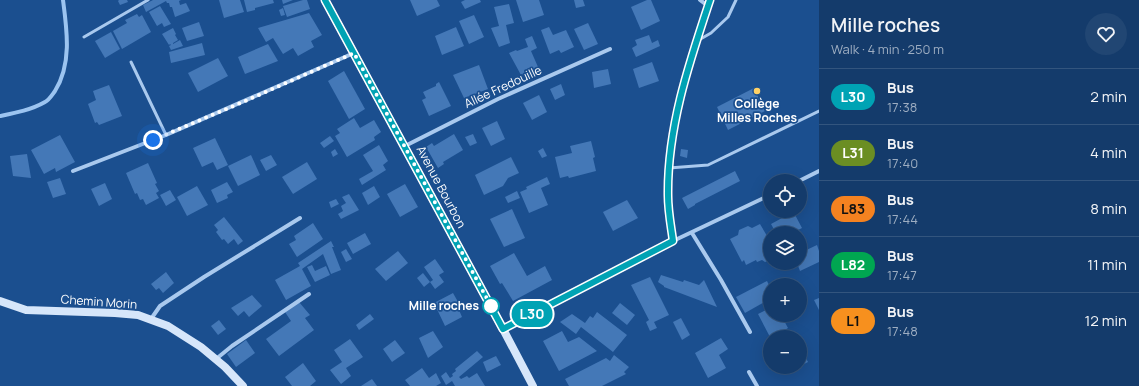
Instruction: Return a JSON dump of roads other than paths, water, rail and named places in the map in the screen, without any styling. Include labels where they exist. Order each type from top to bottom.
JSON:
[{"type":"street","name":"Avenue Bourbon","points":[[325,0],[533,386]]},
{"type":"street","points":[[700,0],[708,6]]},
{"type":"street","points":[[673,241],[668,197],[669,168],[674,127],[681,95],[710,0]]},
{"type":"street","name":"Allée Fredouille","points":[[405,146],[498,99],[610,49]]},
{"type":"street","points":[[73,171],[166,135],[354,53]]},
{"type":"street","points":[[807,177],[819,171]]},
{"type":"street","points":[[503,329],[673,241],[763,198]]},
{"type":"street","points":[[151,320],[160,306],[300,218]]},
{"type":"street","points":[[692,233],[721,280],[750,332]]},
{"type":"street","points":[[216,359],[232,346],[309,294]]},
{"type":"street","name":"Chemin Morin","points":[[0,301],[26,310],[138,315],[168,326],[201,347],[225,367],[243,386]]},
{"type":"street","points":[[749,372],[757,386]]},
{"type":"lane","points":[[84,37],[148,0]]},
{"type":"lane","points":[[697,41],[711,33],[728,17],[736,0]]},
{"type":"lane","points":[[131,62],[166,135]]},
{"type":"lane","points":[[669,168],[708,165],[819,111]]},
{"type":"waterway","points":[[0,116],[23,111],[40,105],[48,100],[55,91],[64,70],[67,47],[63,0]]},
{"type":"place","name":"Collège Milles Roches","points":[[757,91]]},
{"type":"place","name":"Mille roches","points":[[491,306]]}]
